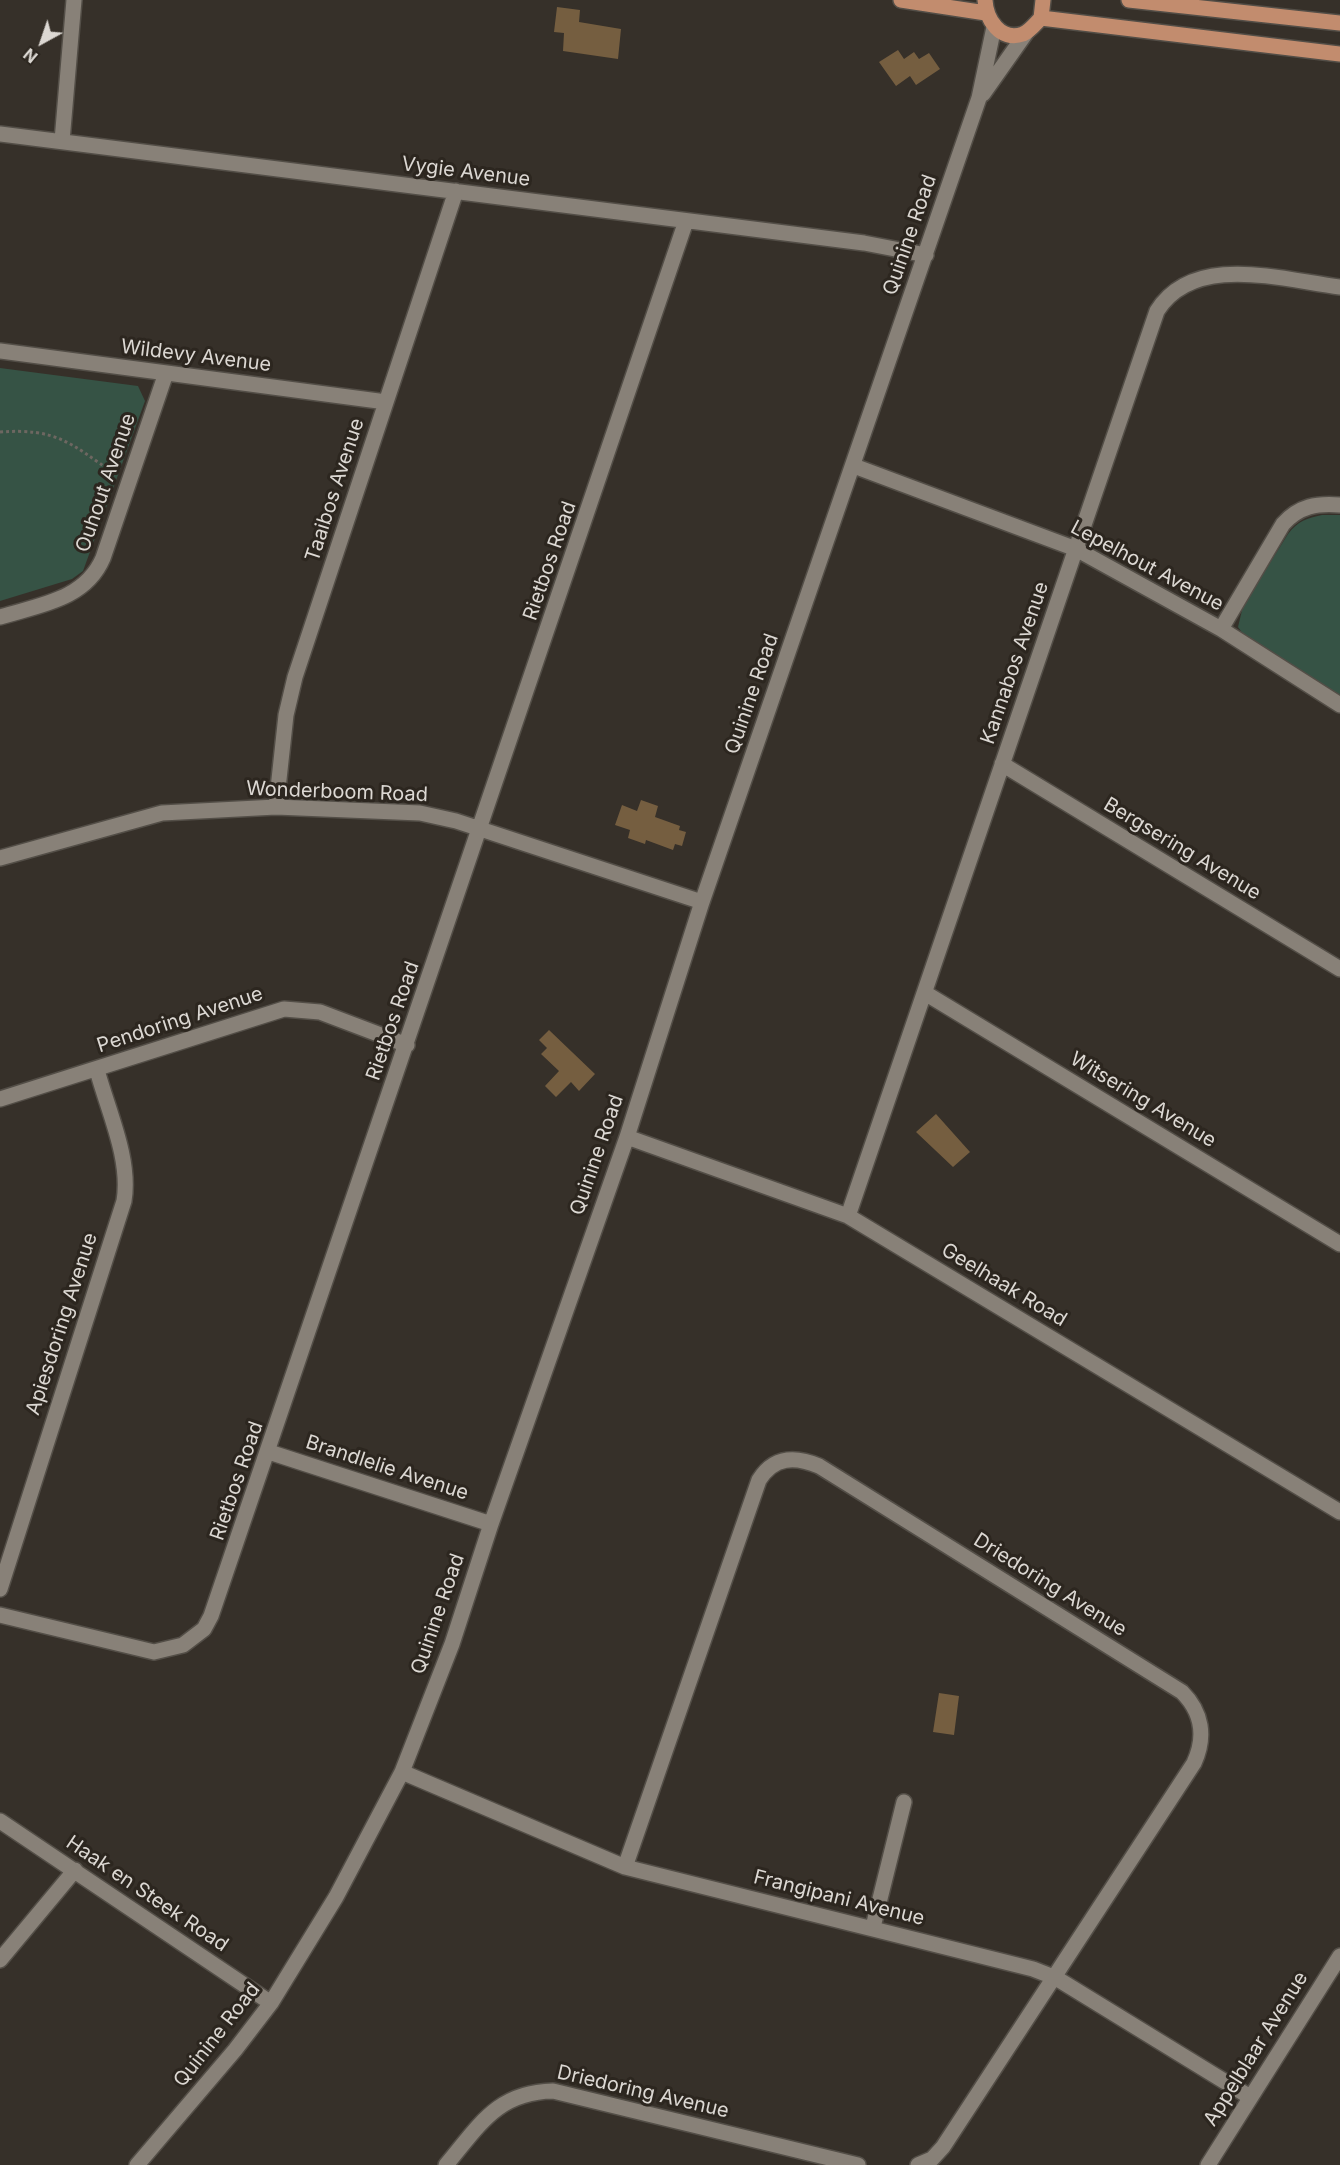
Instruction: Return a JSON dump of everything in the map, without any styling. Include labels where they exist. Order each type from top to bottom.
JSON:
[{"type":"main road","points":[[901,0],[986,6],[994,27],[1009,35],[1026,33],[1041,18],[1043,0]]},
{"type":"main road","points":[[1129,0],[1340,22]]},
{"type":"main road","points":[[1041,18],[1340,54]]},
{"type":"street","points":[[62,141],[75,0]]},
{"type":"street","name":"Quinine Road","points":[[137,2165],[235,2050],[271,2002],[336,1897],[402,1772],[452,1644],[491,1524],[627,1137],[702,902],[979,98],[994,27]]},
{"type":"street","name":"Quinine Road","points":[[979,98],[1026,33]]},
{"type":"street","name":"Vygie Avenue","points":[[0,134],[864,243],[926,255]]},
{"type":"street","name":"Taaibos Avenue","points":[[276,807],[286,715],[295,677],[456,191]]},
{"type":"street","name":"Rietbos Road","points":[[0,1614],[154,1652],[183,1645],[204,1629],[211,1616],[269,1452],[686,221]]},
{"type":"street","name":"Kannabos Avenue","points":[[848,1216],[1157,311],[1172,291],[1199,278],[1230,274],[1340,287]]},
{"type":"street","name":"Wildevy Avenue","points":[[0,351],[386,402]]},
{"type":"street","name":"Ouhout Avenue","points":[[0,617],[62,598],[75,592],[90,580],[103,558],[166,373]]},
{"type":"street","name":"Lepelhout Avenue","points":[[854,466],[1076,549],[1221,629],[1340,705]]},
{"type":"street","points":[[1221,629],[1283,524],[1292,513],[1316,505],[1340,505]]},
{"type":"street","name":"Bergsering Avenue","points":[[1002,764],[1340,969]]},
{"type":"street","name":"Wonderboom Road","points":[[0,858],[150,814],[276,807],[420,813],[481,829],[702,902]]},
{"type":"street","name":"Witsering Avenue","points":[[925,993],[1340,1244]]},
{"type":"street","name":"Pendoring Avenue","points":[[0,1100],[284,1009],[320,1012],[407,1046]]},
{"type":"street","name":"Apiesdoring Avenue","points":[[0,1589],[124,1202],[126,1188],[122,1160],[97,1070]]},
{"type":"street","name":"Geelhaak Road","points":[[627,1137],[848,1216],[1340,1512]]},
{"type":"street","name":"Brandlelie Avenue","points":[[269,1452],[491,1524]]},
{"type":"street","name":"Driedoring Avenue","points":[[625,1867],[759,1480],[764,1471],[779,1461],[801,1460],[819,1466],[1182,1692],[1194,1707],[1202,1731],[1194,1763],[1056,1978],[943,2147],[932,2159],[918,2165]]},
{"type":"street","name":"Frangipani Avenue","points":[[402,1772],[625,1867],[873,1927],[1033,1969],[1056,1978],[1250,2097]]},
{"type":"street","points":[[873,1927],[904,1802]]},
{"type":"street","name":"Haak en Steek Road","points":[[0,1821],[271,2002]]},
{"type":"street","points":[[0,1960],[75,1870]]},
{"type":"street","name":"Appelblaar Avenue","points":[[1208,2165],[1340,1956]]},
{"type":"street","name":"Driedoring Avenue","points":[[446,2165],[489,2113],[503,2102],[520,2095],[553,2091],[858,2165]]},
{"type":"path","points":[[0,432],[42,432],[65,440],[129,483]]},
{"type":"green space","points":[[0,368],[138,386],[145,401],[83,571],[72,579],[0,601]]},
{"type":"green space","points":[[1322,515],[1340,515],[1340,696],[1248,641],[1238,627],[1243,606],[1288,534],[1303,521]]},
{"type":"building","points":[[557,7],[580,10],[579,22],[621,29],[618,59],[563,51],[564,33],[554,32]]},
{"type":"building","points":[[898,50],[904,59],[914,52],[919,59],[929,53],[940,69],[916,85],[910,76],[896,86],[879,62]]},
{"type":"building","points":[[641,800],[658,806],[655,817],[680,826],[679,830],[686,832],[682,846],[675,844],[673,850],[646,840],[645,844],[628,838],[630,830],[615,825],[622,805],[637,811]]},
{"type":"building","points":[[549,1030],[595,1074],[579,1091],[571,1082],[556,1097],[545,1086],[559,1071],[541,1054],[547,1048],[539,1040]]},
{"type":"building","points":[[936,1114],[970,1152],[953,1167],[916,1132]]},
{"type":"building","points":[[939,1693],[959,1696],[954,1735],[933,1732]]}]
